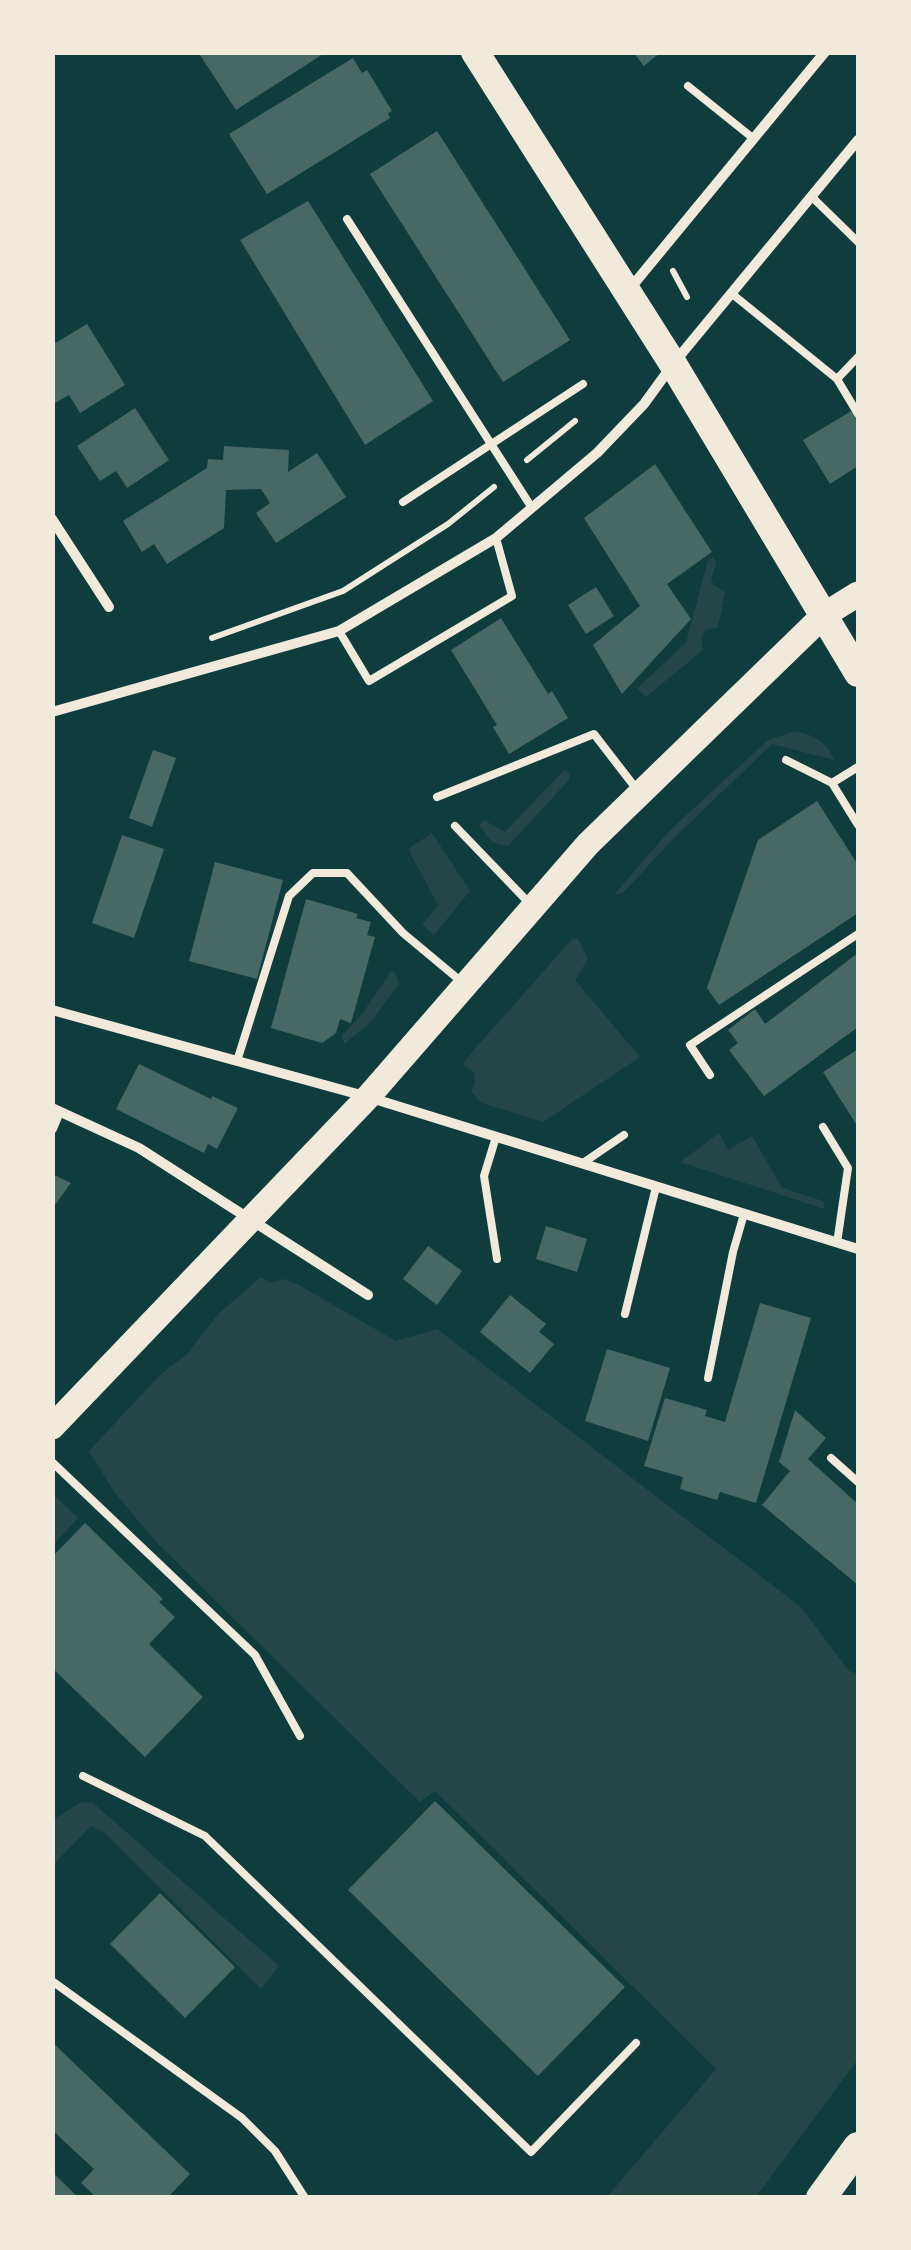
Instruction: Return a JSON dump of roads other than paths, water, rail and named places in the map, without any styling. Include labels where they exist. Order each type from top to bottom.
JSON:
[{"type":"highway","points":[[476,52],[673,364],[858,673]]},
{"type":"highway","points":[[821,2198],[858,2146]]},
{"type":"main road","points":[[52,1427],[368,1097],[588,844],[824,615],[858,594]]},
{"type":"street","points":[[628,292],[825,52]]},
{"type":"street","points":[[52,712],[339,631],[496,538],[598,453],[644,404],[730,293],[858,140]]},
{"type":"street","points":[[52,519],[109,607]]},
{"type":"street","points":[[52,1010],[368,1097],[858,1250]]},
{"type":"street","points":[[56,1110],[138,1148],[368,1296]]},
{"type":"lane","points":[[688,86],[754,138]]},
{"type":"lane","points":[[812,197],[858,242]]},
{"type":"lane","points":[[346,218],[532,508]]},
{"type":"lane","points":[[730,293],[837,379],[858,414]]},
{"type":"lane","points":[[837,379],[858,357]]},
{"type":"lane","points":[[403,502],[582,384]]},
{"type":"lane","points":[[339,631],[368,681],[512,596],[496,538]]},
{"type":"lane","points":[[437,796],[594,734],[640,794]]},
{"type":"lane","points":[[786,760],[832,783],[858,825]]},
{"type":"lane","points":[[832,783],[858,767]]},
{"type":"lane","points":[[455,826],[533,907]]},
{"type":"lane","points":[[238,1061],[289,896],[312,873],[347,873],[403,933],[466,985]]},
{"type":"lane","points":[[710,1075],[690,1045],[858,934]]},
{"type":"lane","points":[[53,1129],[56,1110]]},
{"type":"lane","points":[[823,1127],[848,1168],[836,1243]]},
{"type":"lane","points":[[582,1164],[624,1134]]},
{"type":"lane","points":[[496,1137],[484,1176],[497,1259]]},
{"type":"lane","points":[[848,1168],[858,1161]]},
{"type":"lane","points":[[625,1314],[656,1187]]},
{"type":"lane","points":[[708,1378],[744,1214]]},
{"type":"lane","points":[[831,1458],[858,1482]]},
{"type":"lane","points":[[52,1462],[255,1655],[300,1736]]},
{"type":"lane","points":[[83,1776],[205,1836],[531,2152],[636,2043]]},
{"type":"lane","points":[[52,1981],[242,2118],[274,2151],[305,2198]]}]
